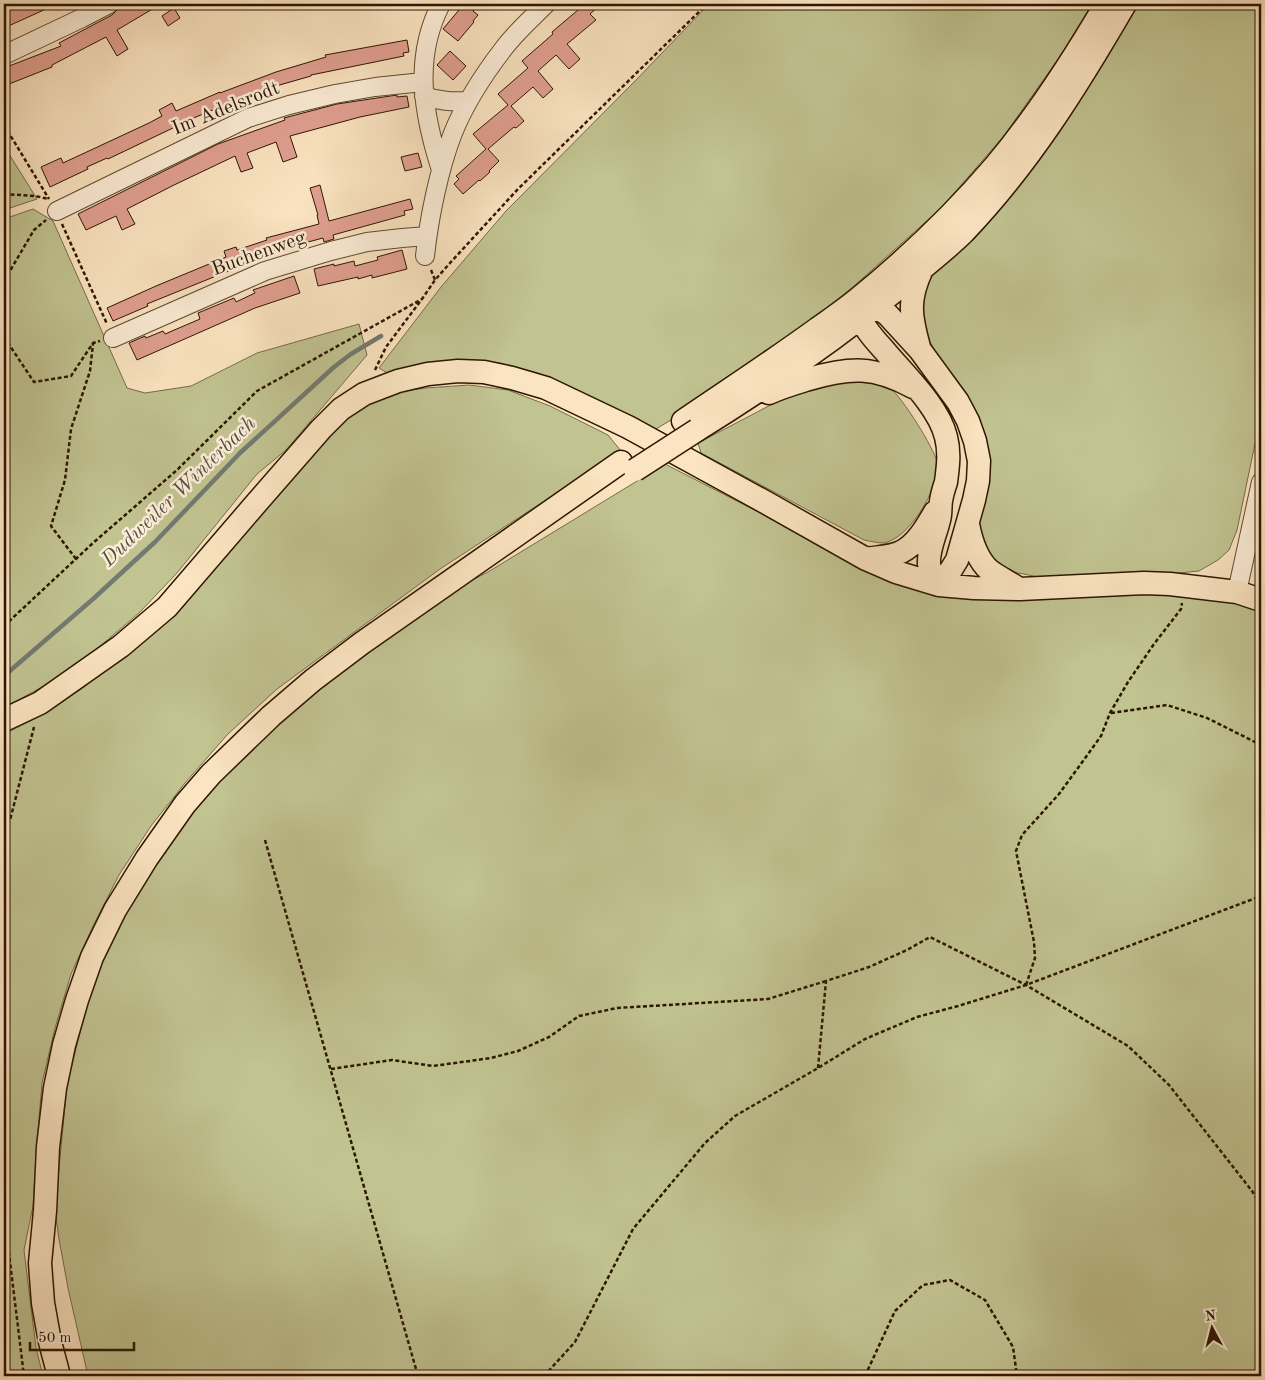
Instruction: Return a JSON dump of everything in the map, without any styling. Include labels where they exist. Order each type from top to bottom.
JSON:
[{"type":"main road","points":[[723,414],[824,346],[865,308],[899,264],[932,233],[995,165],[1052,90],[1106,4]]},
{"type":"main road","points":[[58,1376],[43,1303],[40,1263],[48,1147],[55,1088],[64,1045],[92,957],[114,910],[147,858],[185,804],[211,774],[271,716],[312,680],[362,643],[441,588],[690,426],[804,338],[865,308],[922,269],[963,232],[998,193],[1027,156],[1070,95],[1125,4]]},
{"type":"main road","points":[[920,350],[913,324],[912,296],[922,269]]},
{"type":"main road","points":[[865,308],[887,314],[920,350],[958,402],[975,440],[979,461],[978,481],[968,524],[957,560],[939,585]]},
{"type":"main road","points":[[865,308],[871,336],[918,390],[941,422],[946,436],[948,464],[941,500],[940,518],[929,562],[930,570],[939,585]]},
{"type":"main road","points":[[690,426],[723,414],[780,388],[832,372],[864,370],[902,381],[918,390]]},
{"type":"main road","points":[[4,720],[40,703],[121,646],[167,607],[321,429],[342,409],[364,394],[398,381],[428,374],[458,371],[484,372],[546,388],[628,427],[866,559],[896,572],[939,585],[1020,589],[1144,584],[1186,585],[1237,592],[1261,600]]},
{"type":"main road","points":[[866,559],[896,554],[910,546],[930,521],[941,500]]},
{"type":"main road","points":[[968,524],[974,549],[982,562],[989,570],[1020,589]]},
{"type":"main road","points":[[45,1211],[55,1288],[74,1376]]},
{"type":"street","points":[[4,55],[109,4]]},
{"type":"street","points":[[441,4],[424,50],[423,89],[434,147],[441,170]]},
{"type":"street","points":[[425,256],[427,236],[441,170],[453,134],[468,101],[505,46],[546,4]]},
{"type":"street","name":"Im Adelsrodt","points":[[53,205],[248,118],[289,105],[334,94],[375,87],[423,89],[436,100],[468,101]]},
{"type":"street","name":"Buchenweg","points":[[112,338],[274,268],[368,242],[427,236]]},
{"type":"street","points":[[1237,592],[1261,482]]},
{"type":"path","points":[[364,394],[386,347],[435,280],[518,189],[707,4]]},
{"type":"path","points":[[4,125],[53,205],[112,338]]},
{"type":"path","points":[[4,194],[36,196],[53,205]]},
{"type":"path","points":[[4,281],[34,230],[53,205]]},
{"type":"path","points":[[4,626],[76,559],[177,470],[257,391],[422,299]]},
{"type":"path","points":[[4,337],[34,382],[71,376],[93,343],[90,371],[71,429],[65,480],[50,526],[76,559]]},
{"type":"path","points":[[1026,985],[1036,958],[1016,851],[1022,835],[1059,794],[1101,736],[1110,713],[1128,682],[1154,644],[1181,610],[1186,585]]},
{"type":"path","points":[[4,830],[10,820],[40,703]]},
{"type":"path","points":[[1110,713],[1167,705],[1207,718],[1261,745]]},
{"type":"path","points":[[265,840],[418,1376]]},
{"type":"path","points":[[544,1376],[575,1342],[633,1229],[706,1144],[736,1116],[865,1039],[917,1017],[1026,985],[1261,896]]},
{"type":"path","points":[[331,1069],[392,1060],[434,1066],[491,1058],[518,1051],[549,1038],[579,1016],[618,1008],[768,999],[869,967],[907,950],[930,936],[1026,985],[1128,1046],[1169,1085],[1252,1190],[1261,1206]]},
{"type":"path","points":[[818,1068],[826,981]]},
{"type":"path","points":[[4,1077],[7,1083],[4,1213],[24,1376]]},
{"type":"path","points":[[865,1376],[895,1311],[923,1285],[950,1280],[985,1300],[1014,1347],[1017,1376]]},
{"type":"green space","points":[[709,4],[1092,4],[1061,55],[1003,137],[941,208],[854,286],[801,328],[676,417],[656,429],[537,373],[500,363],[455,361],[426,363],[389,374],[379,368],[441,287],[506,211]]},
{"type":"green space","points":[[1132,4],[1261,4],[1261,415],[1237,530],[1229,550],[1218,560],[1199,571],[1046,579],[1005,571],[994,564],[977,533],[987,471],[925,330],[922,301],[924,288],[931,273]]},
{"type":"green space","points":[[4,146],[37,199],[4,210]]},
{"type":"green space","points":[[33,209],[53,221],[127,388],[145,393],[191,386],[257,353],[359,324],[367,355],[286,450],[257,474],[177,573],[139,613],[60,677],[4,708],[4,219]]},
{"type":"green space","points":[[854,376],[883,384],[895,393],[924,435],[937,462],[937,472],[929,497],[913,522],[893,540],[883,543],[864,540],[701,453],[698,443],[784,398]]},
{"type":"green space","points":[[469,385],[508,390],[550,406],[608,435],[621,451],[440,569],[277,689],[228,734],[185,783],[151,826],[119,875],[95,922],[71,974],[55,1028],[42,1083],[33,1206],[24,1250],[36,1348],[43,1376],[4,1376],[4,734],[46,713],[84,687],[144,637],[352,410],[398,392]]},
{"type":"green space","points":[[665,464],[840,554],[869,572],[1166,591],[1261,607],[1261,1376],[88,1376],[68,1288],[55,1210],[67,1085],[89,997],[103,960],[125,915],[153,867],[187,818],[252,747],[326,682],[449,592],[488,572]]},
{"type":"building","points":[[4,4],[57,4],[4,28]]},
{"type":"building","points":[[128,4],[161,4],[117,30],[128,49],[117,56],[106,37],[52,65],[52,67],[4,86],[4,68],[61,46],[59,43],[112,15],[118,9]]},
{"type":"building","points":[[464,4],[479,4],[473,11],[478,15],[458,41],[443,29]]},
{"type":"building","points":[[585,4],[601,4],[590,14],[596,20],[567,44],[580,59],[569,69],[556,55],[538,71],[553,89],[543,98],[533,87],[511,106],[524,121],[488,149],[499,161],[490,172],[463,194],[454,184],[459,179],[456,176],[486,149],[473,134],[508,105],[498,94],[528,68],[522,61]]},
{"type":"building","points":[[174,8],[180,18],[168,26],[162,16]]},
{"type":"building","points":[[407,40],[409,52],[403,53],[404,56],[311,75],[276,86],[240,101],[239,99],[87,167],[88,169],[50,187],[41,167],[61,158],[63,163],[149,123],[162,116],[159,110],[172,103],[176,111],[220,92],[326,57],[325,55]]},
{"type":"building","points":[[450,51],[466,66],[453,80],[437,65]]},
{"type":"building","points":[[397,95],[397,97],[407,96],[409,107],[360,117],[290,136],[297,157],[283,162],[276,142],[247,153],[253,168],[241,172],[235,156],[174,185],[127,209],[135,224],[122,230],[116,216],[86,230],[78,214],[218,144],[285,120],[284,118],[337,104]]},
{"type":"building","points":[[418,153],[422,167],[405,171],[401,157]]},
{"type":"building","points":[[320,185],[329,221],[410,199],[413,209],[404,211],[405,215],[333,235],[334,239],[324,242],[323,238],[271,252],[272,254],[231,268],[231,270],[147,304],[148,306],[113,321],[107,308],[226,257],[224,251],[236,247],[237,250],[267,240],[266,238],[319,224],[310,188]]},
{"type":"building","points":[[402,250],[407,269],[372,278],[372,275],[358,279],[358,277],[318,286],[314,269],[354,261],[355,266],[378,260],[377,257]]},
{"type":"building","points":[[294,276],[300,293],[255,308],[137,360],[129,343],[163,331],[165,334],[200,319],[198,313],[234,298],[236,302],[255,293],[253,290]]},
{"type":"waterway","name":"Dudweiler Winterbach","points":[[4,676],[155,542],[240,453],[334,367],[381,336]]}]
